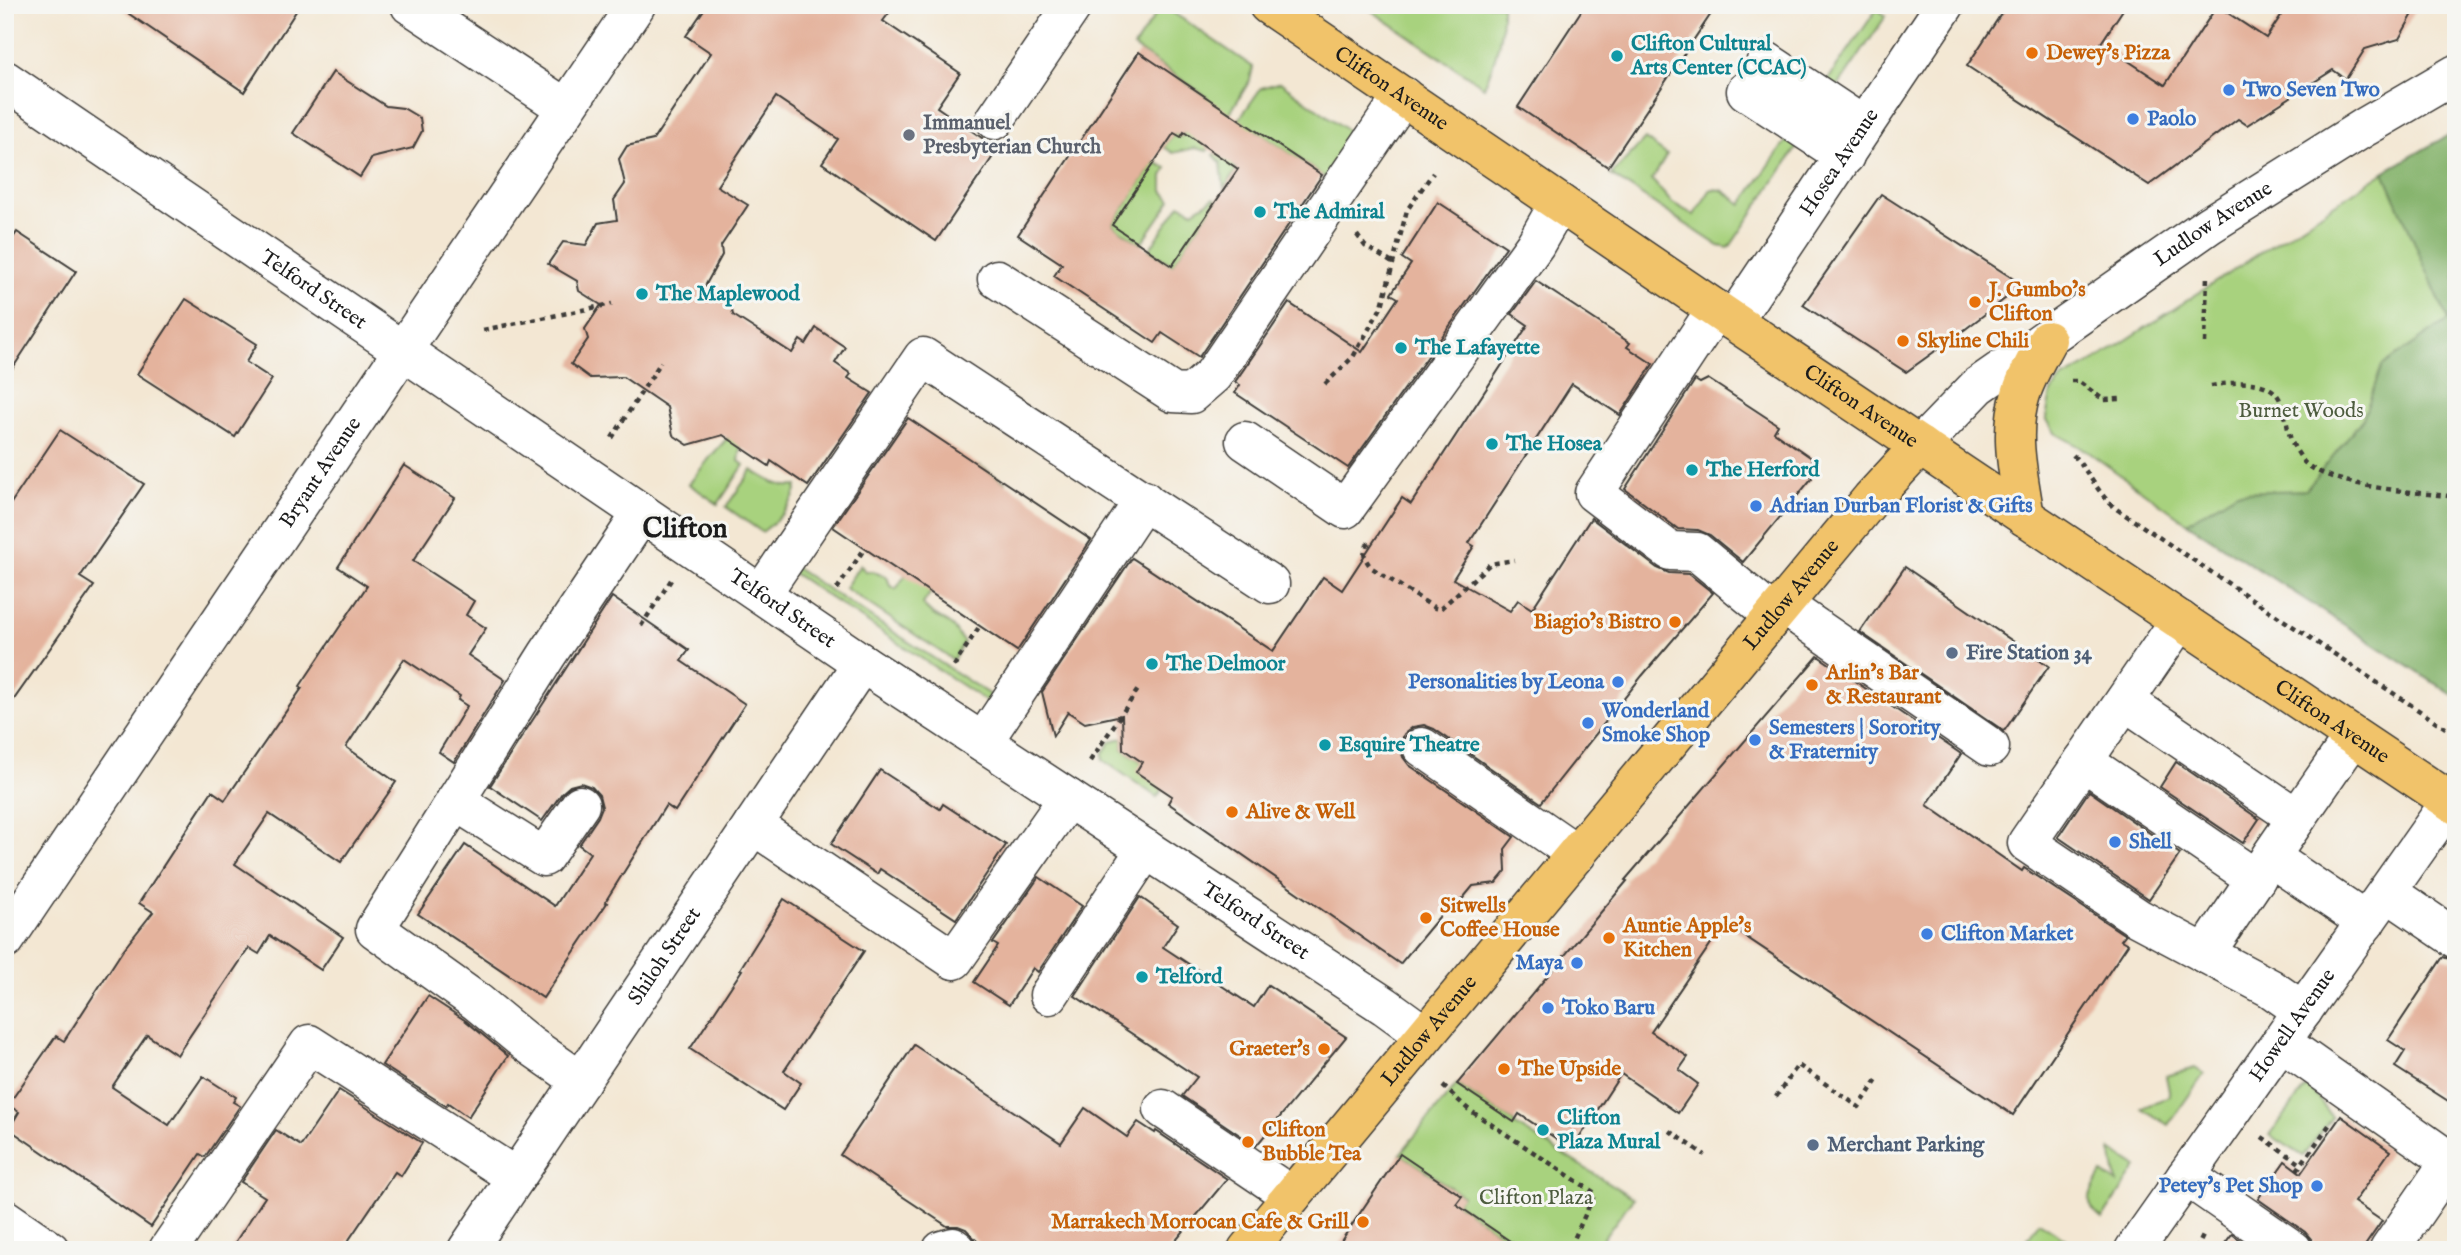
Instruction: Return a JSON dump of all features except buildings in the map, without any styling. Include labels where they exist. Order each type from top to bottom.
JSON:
[{"type":"main road","name":"Clifton Avenue","points":[[1281,9],[1559,203],[2453,803]]},
{"type":"main road","points":[[2025,517],[2014,444],[2015,417],[2021,392],[2047,340]]},
{"type":"main road","name":"Ludlow Avenue","points":[[1247,1250],[1871,499],[1920,446]]},
{"type":"street","points":[[410,5],[566,108]]},
{"type":"street","points":[[995,120],[1073,5]]},
{"type":"street","name":"Hosea Avenue","points":[[1779,611],[1697,552],[1670,551],[1594,493],[1854,141],[1945,5]]},
{"type":"street","name":"Bryant Avenue","points":[[5,940],[566,108],[625,9]]},
{"type":"street","name":"Ludlow Avenue","points":[[1920,446],[1978,386],[2209,225],[2365,127],[2456,74]]},
{"type":"street","points":[[1756,76],[1854,141]]},
{"type":"street","name":"Telford Street","points":[[5,80],[862,663],[1385,1006],[1424,1035]]},
{"type":"street","points":[[997,279],[1173,393],[1191,394],[1213,375],[1403,96]]},
{"type":"street","points":[[1245,441],[1345,509],[1535,244],[1559,203]]},
{"type":"street","points":[[762,593],[923,357],[1270,584]]},
{"type":"street","points":[[983,742],[1143,500]]},
{"type":"street","points":[[580,1081],[376,929],[547,655],[642,513]]},
{"type":"street","points":[[1779,611],[1990,747]]},
{"type":"street","points":[[2180,620],[2026,843],[2138,918],[2270,988],[2303,1011]]},
{"type":"street","name":"Shiloh Street","points":[[467,1250],[862,663]]},
{"type":"street","points":[[2125,701],[2297,818]]},
{"type":"street","points":[[2205,954],[2353,737]]},
{"type":"street","points":[[1422,747],[1577,854]]},
{"type":"street","points":[[2083,761],[2263,868],[2376,907],[2456,939]]},
{"type":"street","points":[[753,825],[954,960],[1068,798]]},
{"type":"street","points":[[455,801],[544,858],[580,805]]},
{"type":"street","name":"Howell Avenue","points":[[2134,1250],[2376,907],[2453,803]]},
{"type":"street","points":[[1049,995],[1146,849]]},
{"type":"street","points":[[2281,1042],[2451,1161],[2389,1250]]},
{"type":"street","points":[[168,1250],[309,1044],[516,1177]]},
{"type":"street","points":[[1163,1109],[1292,1196]]},
{"type":"street","points":[[2186,1176],[2293,1250]]},
{"type":"street","points":[[5,1219],[50,1250]]},
{"type":"street","points":[[942,1250],[953,1247],[957,1250]]},
{"type":"path","points":[[1325,384],[1353,357],[1382,306],[1407,210],[1433,173]]},
{"type":"path","points":[[483,330],[612,304]]},
{"type":"path","points":[[2205,313],[2205,344]]},
{"type":"path","points":[[612,438],[661,362]]},
{"type":"path","points":[[2211,386],[2230,382],[2264,385],[2280,398],[2289,439],[2305,463],[2331,476],[2381,488],[2456,496]]},
{"type":"path","points":[[2104,400],[2120,399]]},
{"type":"path","points":[[2073,456],[2100,494],[2118,510],[2456,735]]},
{"type":"path","points":[[1372,538],[1364,550],[1365,560],[1372,568],[1440,609],[1490,564],[1514,560]]},
{"type":"path","points":[[837,589],[865,548]]},
{"type":"path","points":[[641,626],[674,577]]},
{"type":"path","points":[[954,666],[979,627]]},
{"type":"path","points":[[1090,761],[1139,688]]},
{"type":"path","points":[[1776,1097],[1798,1065],[1859,1107],[1877,1080]]},
{"type":"path","points":[[1443,1086],[1468,1109],[1595,1193],[1569,1250]]},
{"type":"path","points":[[2297,1170],[2353,1092]]},
{"type":"path","points":[[1670,1130],[1705,1155]]},
{"type":"path","points":[[2261,1136],[2301,1164]]},
{"type":"green space","points":[[1162,5],[1253,67],[1250,80],[1207,151],[1195,148],[1173,153],[1164,147],[1174,133],[1181,137],[1207,97],[1134,47]]},
{"type":"green space","points":[[1363,5],[1502,5],[1498,47],[1484,87]]},
{"type":"green space","points":[[1877,9],[1886,16],[1833,94],[1823,87]]},
{"type":"green space","points":[[1280,82],[1354,135],[1332,182],[1256,131],[1233,165],[1237,169],[1224,189],[1221,163],[1214,155],[1261,88]]},
{"type":"green space","name":"Burnet Woods","points":[[2456,131],[2456,697],[2187,523],[2087,451],[2055,433],[2046,418],[2051,392],[2062,379],[2085,367],[2384,172]]},
{"type":"green space","points":[[2456,131],[2456,697],[2187,523],[2237,492],[2306,490],[2363,418],[2382,366],[2448,320],[2384,172]]},
{"type":"green space","points":[[1791,134],[1802,140],[1729,248],[1719,246],[1611,175],[1645,139],[1667,155],[1652,180],[1671,202],[1694,215],[1711,189],[1722,190],[1742,204]]},
{"type":"green space","points":[[1154,162],[1167,168],[1163,176],[1163,191],[1171,200],[1141,244],[1112,225]]},
{"type":"green space","points":[[1214,198],[1217,200],[1173,265],[1149,250],[1180,204],[1193,211]]},
{"type":"green space","points":[[752,411],[754,427],[741,447],[739,461],[744,465],[718,504],[689,484]]},
{"type":"green space","points":[[979,465],[1005,482],[923,604],[929,612],[953,627],[964,642],[953,660],[845,588],[860,565],[865,571],[887,577],[890,585],[896,589]]},
{"type":"green space","points":[[752,470],[778,484],[797,486],[793,499],[784,512],[762,532],[726,507]]},
{"type":"green space","points":[[794,567],[996,699],[987,702],[793,573]]},
{"type":"green space","points":[[1123,738],[1123,749],[1142,762],[1173,774],[1157,797],[1103,760],[1103,753],[1111,741]]},
{"type":"green space","points":[[2195,1068],[2204,1074],[2168,1125],[2142,1108],[2170,1096],[2166,1076]]},
{"type":"green space","name":"Clifton Plaza","points":[[1457,1084],[1514,1124],[1633,1198],[1595,1250],[1523,1250],[1456,1204],[1462,1195],[1400,1154]]},
{"type":"green space","points":[[2309,1087],[2332,1117],[2303,1156],[2270,1135],[2305,1088]]},
{"type":"green space","points":[[2111,1150],[2137,1167],[2102,1219],[2092,1208],[2090,1197],[2102,1173],[2117,1183]]},
{"type":"green space","points":[[2039,1222],[2072,1243],[2067,1250],[2020,1250]]},
{"type":"place","name":"Dewey's Pizza","points":[[2032,53]]},
{"type":"place","name":"Clifton Cultural Arts Center (CCAC)","points":[[1617,56]]},
{"type":"place","name":"Two Seven Two","points":[[2229,90]]},
{"type":"place","name":"Paolo","points":[[2133,119]]},
{"type":"place","name":"Immanuel Presbyterian Church","points":[[909,135]]},
{"type":"place","name":"The Admiral","points":[[1260,212]]},
{"type":"place","name":"The Maplewood","points":[[642,294]]},
{"type":"place","name":"J. Gumbo’s Clifton","points":[[1975,302]]},
{"type":"place","name":"Skyline Chili","points":[[1903,341]]},
{"type":"place","name":"The Lafayette","points":[[1401,348]]},
{"type":"place","name":"The Hosea","points":[[1492,444]]},
{"type":"place","name":"The Herford","points":[[1692,470]]},
{"type":"place","name":"Adrian Durban Florist & Gifts","points":[[1756,506]]},
{"type":"place","name":"Biagio’s Bistro","points":[[1675,622]]},
{"type":"place","name":"Fire Station 34","points":[[1952,653]]},
{"type":"place","name":"The Delmoor","points":[[1152,664]]},
{"type":"place","name":"Personalities by Leona","points":[[1618,682]]},
{"type":"place","name":"Arlin’s Bar & Restaurant","points":[[1812,685]]},
{"type":"place","name":"Wonderland Smoke Shop","points":[[1588,723]]},
{"type":"place","name":"Semesters | Sorority & Fraternity","points":[[1755,740]]},
{"type":"place","name":"Esquire Theatre","points":[[1325,745]]},
{"type":"place","name":"Alive & Well","points":[[1232,812]]},
{"type":"place","name":"Shell","points":[[2115,842]]},
{"type":"place","name":"Sitwells Coffee House","points":[[1426,918]]},
{"type":"place","name":"Clifton Market","points":[[1927,934]]},
{"type":"place","name":"Auntie Apple's Kitchen","points":[[1609,938]]},
{"type":"place","name":"Maya","points":[[1577,963]]},
{"type":"place","name":"Telford","points":[[1142,977]]},
{"type":"place","name":"Toko Baru","points":[[1548,1008]]},
{"type":"place","name":"Graeter's","points":[[1324,1049]]},
{"type":"place","name":"The Upside","points":[[1504,1069]]},
{"type":"place","name":"Clifton Plaza Mural","points":[[1543,1130]]},
{"type":"place","name":"Clifton Bubble Tea","points":[[1248,1142]]},
{"type":"place","name":"Merchant Parking","points":[[1813,1145]]},
{"type":"place","name":"Petey's Pet Shop","points":[[2317,1186]]},
{"type":"place","name":"Marrakech Morrocan Cafe & Grill","points":[[1363,1222]]},
{"type":"district","name":"Clifton","points":[[685,529]]}]
